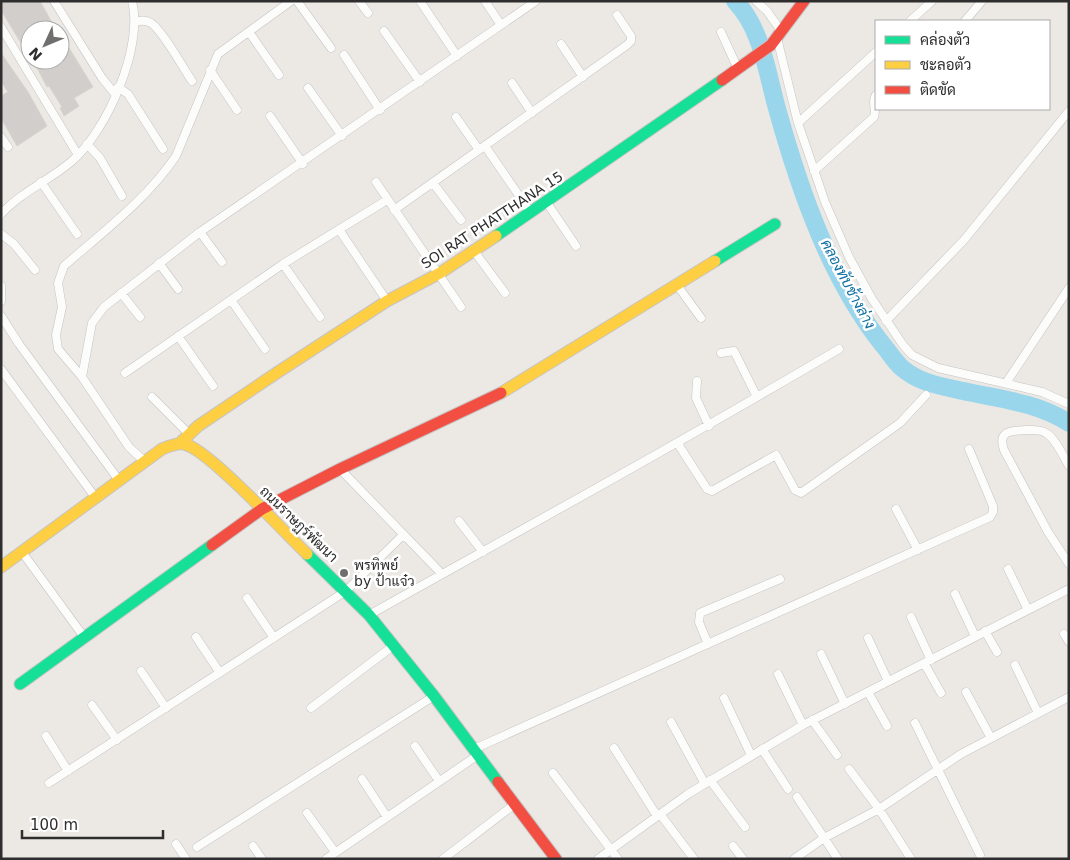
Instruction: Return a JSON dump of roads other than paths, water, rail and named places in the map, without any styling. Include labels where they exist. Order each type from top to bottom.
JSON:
[{"type":"street","points":[[54,1],[102,78],[117,90],[128,94],[163,150]]},
{"type":"street","points":[[359,1],[368,13]]},
{"type":"street","points":[[420,1],[457,56]]},
{"type":"street","points":[[485,1],[502,26]]},
{"type":"street","points":[[82,377],[94,318],[121,293],[200,232],[303,164],[536,1]]},
{"type":"street","points":[[756,1],[767,11],[779,34],[798,123],[814,171],[849,257],[886,321],[903,345],[912,355],[938,368],[1042,392],[1066,402],[1069,393]]},
{"type":"street","name":"SOI RAT PHATTHANA 15","points":[[179,444],[189,434],[225,407],[387,301],[440,273],[547,203],[738,69],[768,47],[804,1]]},
{"type":"street","points":[[911,20],[932,1]]},
{"type":"street","points":[[966,20],[982,1]]},
{"type":"street","points":[[1,214],[78,155],[87,144],[117,90],[132,52],[136,22],[134,2]]},
{"type":"street","points":[[144,461],[129,447],[82,377],[64,357],[56,341],[62,308],[58,283],[59,274],[64,266],[146,193],[169,166],[191,122],[210,70],[218,54],[291,2],[332,48]]},
{"type":"street","points":[[394,210],[631,41],[631,36],[617,15]]},
{"type":"street","points":[[136,22],[142,20],[151,23],[158,30],[192,82]]},
{"type":"street","points":[[1,27],[78,155]]},
{"type":"street","points":[[384,30],[420,82]]},
{"type":"street","points":[[249,32],[279,75]]},
{"type":"street","points":[[721,32],[738,69]]},
{"type":"street","points":[[561,44],[583,77]]},
{"type":"street","points":[[798,123],[875,53]]},
{"type":"street","points":[[344,54],[380,110]]},
{"type":"street","points":[[210,70],[237,110]]},
{"type":"street","points":[[512,83],[532,113]]},
{"type":"street","points":[[308,88],[342,136]]},
{"type":"street","points":[[814,171],[874,118],[876,110]]},
{"type":"street","points":[[886,321],[964,240],[1069,111]]},
{"type":"street","points":[[270,116],[303,164]]},
{"type":"street","points":[[456,117],[531,213]]},
{"type":"street","points":[[1,137],[8,147]]},
{"type":"street","points":[[87,144],[100,158],[122,196]]},
{"type":"street","points":[[41,182],[77,234]]},
{"type":"street","points":[[376,182],[440,273],[461,307]]},
{"type":"street","points":[[433,183],[461,220]]},
{"type":"street","points":[[125,373],[283,264],[340,231],[387,200]]},
{"type":"street","points":[[547,203],[576,246]]},
{"type":"street","points":[[20,684],[262,509],[340,469],[488,401],[775,224]]},
{"type":"street","points":[[340,231],[387,301]]},
{"type":"street","points":[[200,232],[222,262]]},
{"type":"street","points":[[1,234],[14,244],[35,270]]},
{"type":"street","points":[[474,251],[505,293]]},
{"type":"street","points":[[159,263],[178,289]]},
{"type":"street","points":[[283,264],[320,318]]},
{"type":"street","points":[[677,285],[701,318]]},
{"type":"street","points":[[1,286],[1,301]]},
{"type":"street","points":[[1006,383],[1069,288]]},
{"type":"street","points":[[121,293],[140,317]]},
{"type":"street","points":[[231,300],[265,349]]},
{"type":"street","points":[[1,316],[19,344],[118,479]]},
{"type":"street","points":[[178,336],[213,386]]},
{"type":"street","points":[[369,615],[678,444],[839,349]]},
{"type":"street","points":[[721,352],[734,351],[757,397]]},
{"type":"street","points":[[1,369],[95,497]]},
{"type":"street","points":[[697,381],[696,398],[709,426]]},
{"type":"street","points":[[678,444],[707,489],[712,492],[776,455],[795,490],[801,493],[900,423],[926,395]]},
{"type":"street","points":[[152,397],[189,434]]},
{"type":"street","points":[[1069,466],[1047,433],[1039,430],[1009,431],[1003,436],[1001,442],[1004,450],[1048,532],[1069,564]]},
{"type":"street","points":[[1,567],[144,461],[162,449],[179,444]]},
{"type":"street","name":"ถนนราษฏร์พัฒนา","points":[[179,444],[191,446],[199,451],[262,509],[369,615],[477,752],[556,859]]},
{"type":"street","points":[[326,859],[439,781],[477,752],[708,644],[990,517],[993,512],[993,506],[969,449]]},
{"type":"street","points":[[340,469],[442,574]]},
{"type":"street","points":[[896,508],[918,550]]},
{"type":"street","points":[[459,520],[483,552]]},
{"type":"street","points":[[49,783],[346,592],[403,535]]},
{"type":"street","points":[[22,552],[84,637]]},
{"type":"street","points":[[1008,569],[1028,610]]},
{"type":"street","points":[[708,644],[699,622],[698,616],[700,613],[780,579]]},
{"type":"street","points":[[598,859],[708,782],[803,725],[1069,589]]},
{"type":"street","points":[[955,594],[975,636]]},
{"type":"street","points":[[247,598],[274,638]]},
{"type":"street","points":[[911,617],[941,693]]},
{"type":"street","points":[[985,631],[997,652]]},
{"type":"street","points":[[1064,634],[1069,642]]},
{"type":"street","points":[[196,637],[220,673]]},
{"type":"street","points":[[868,638],[888,682]]},
{"type":"street","points":[[311,708],[393,646]]},
{"type":"street","points":[[821,654],[845,704]]},
{"type":"street","points":[[1015,665],[1038,713]]},
{"type":"street","points":[[141,671],[166,708]]},
{"type":"street","points":[[778,674],[803,725]]},
{"type":"street","points":[[868,692],[887,726]]},
{"type":"street","points":[[966,692],[991,738]]},
{"type":"street","points":[[196,847],[434,696]]},
{"type":"street","points":[[794,859],[824,838],[879,809],[936,770],[991,738],[1069,697]]},
{"type":"street","points":[[724,698],[751,755]]},
{"type":"street","points":[[92,705],[117,740]]},
{"type":"street","points":[[812,720],[838,755]]},
{"type":"street","points":[[671,722],[708,782],[745,827]]},
{"type":"street","points":[[915,723],[936,770],[980,855]]},
{"type":"street","points":[[46,736],[68,771]]},
{"type":"street","points":[[415,746],[439,781]]},
{"type":"street","points":[[614,748],[659,815],[694,859]]},
{"type":"street","points":[[762,749],[788,789]]},
{"type":"street","points":[[849,769],[879,809],[911,859]]},
{"type":"street","points":[[554,773],[618,859]]},
{"type":"street","points":[[362,779],[387,817]]},
{"type":"street","points":[[797,797],[838,859]]},
{"type":"street","points":[[443,859],[515,804]]},
{"type":"street","points":[[307,812],[335,852]]},
{"type":"street","points":[[176,844],[186,859]]},
{"type":"street","points":[[253,846],[262,859]]},
{"type":"street","points":[[732,846],[743,859]]},
{"type":"waterway","name":"คลองทับช้างล่าง","points":[[735,1],[752,25],[758,39],[796,173],[819,234],[833,264],[864,320],[894,360],[899,366],[926,382],[1028,405],[1069,423]]},
{"type":"place","name":"พรทิพย์ by ป้าแจ๋ว","points":[[344,573]]}]
